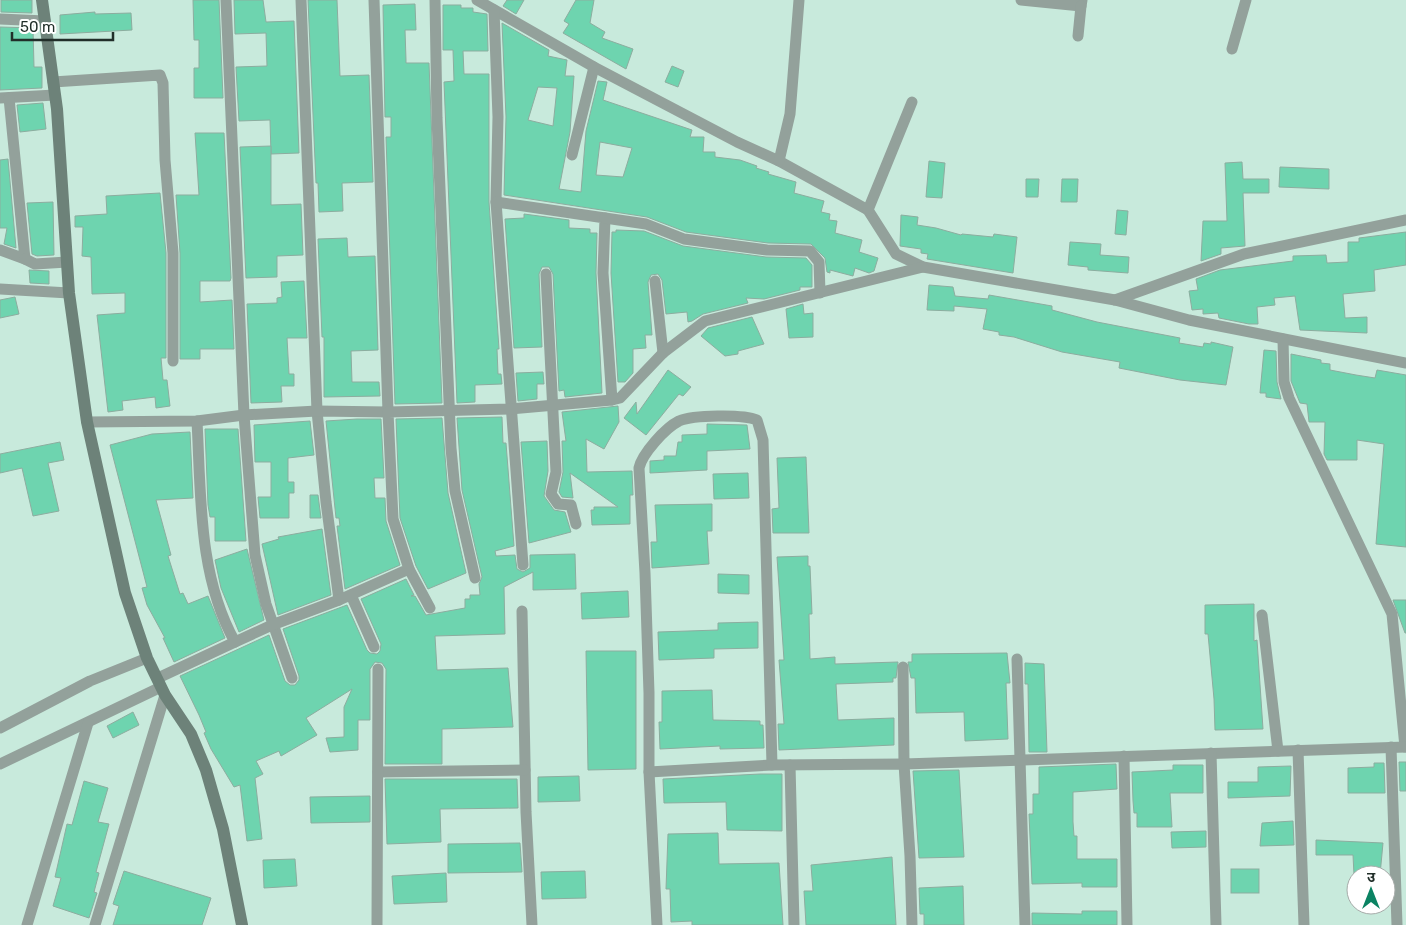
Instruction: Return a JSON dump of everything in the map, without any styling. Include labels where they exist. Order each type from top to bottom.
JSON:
[{"type":"street","points":[[42,0],[54,89],[69,294],[86,422],[125,593],[147,658],[161,687],[191,734],[206,770],[222,829],[242,925]]},
{"type":"street","points":[[226,0],[244,415],[255,555],[272,624],[292,678]]},
{"type":"street","points":[[302,0],[317,411],[326,502],[339,600]]},
{"type":"street","points":[[374,0],[393,519],[409,569],[430,608]]},
{"type":"street","points":[[435,0],[438,118],[455,491],[475,578]]},
{"type":"street","points":[[476,0],[594,67],[737,142],[779,161],[868,210],[896,254],[923,267],[1115,300],[1189,320],[1406,363]]},
{"type":"street","points":[[779,161],[790,114],[799,0]]},
{"type":"street","points":[[1021,0],[1082,3],[1078,36]]},
{"type":"street","points":[[1232,49],[1246,0]]},
{"type":"street","points":[[494,10],[498,117],[496,202],[523,565]]},
{"type":"street","points":[[0,19],[45,21]]},
{"type":"street","points":[[572,155],[594,67]]},
{"type":"street","points":[[26,259],[5,98],[54,89],[160,75],[163,83],[165,160],[172,253],[172,361]]},
{"type":"street","points":[[868,210],[912,102]]},
{"type":"street","points":[[496,202],[646,224],[688,240],[767,250],[810,251],[819,262],[820,293]]},
{"type":"street","points":[[605,218],[603,274],[612,400]]},
{"type":"street","points":[[1115,300],[1244,254],[1406,220]]},
{"type":"street","points":[[0,250],[36,264],[67,262]]},
{"type":"street","points":[[86,422],[197,421],[244,415],[317,411],[450,412],[551,407],[612,400],[620,398],[663,353],[705,321],[771,303],[820,293],[923,267]]},
{"type":"street","points":[[546,274],[551,407],[556,472],[551,494],[558,504],[571,505],[576,524]]},
{"type":"street","points":[[655,281],[663,353]]},
{"type":"street","points":[[0,288],[69,294]]},
{"type":"street","points":[[649,772],[790,765],[904,764],[1406,747],[1392,614],[1290,398],[1284,382],[1283,339]]},
{"type":"street","points":[[656,925],[649,772],[648,647],[639,468],[645,454],[672,426],[692,418],[744,417],[757,420],[760,425],[763,440],[772,766]]},
{"type":"street","points":[[197,421],[203,530],[208,565],[226,626],[235,642]]},
{"type":"street","points":[[0,764],[161,687],[235,642],[272,624],[339,600],[409,569]]},
{"type":"street","points":[[351,595],[374,646]]},
{"type":"street","points":[[522,611],[525,770],[532,925]]},
{"type":"street","points":[[1262,615],[1278,751]]},
{"type":"street","points":[[0,728],[90,681],[147,658]]},
{"type":"street","points":[[1017,659],[1025,925]]},
{"type":"street","points":[[903,667],[904,764],[912,925]]},
{"type":"street","points":[[377,925],[378,669]]},
{"type":"street","points":[[95,925],[161,687]]},
{"type":"street","points":[[26,925],[88,723]]},
{"type":"street","points":[[1391,747],[1397,925]]},
{"type":"street","points":[[1298,750],[1304,925]]},
{"type":"street","points":[[1211,753],[1216,925]]},
{"type":"street","points":[[1124,756],[1127,925]]},
{"type":"street","points":[[790,765],[794,925]]},
{"type":"street","points":[[378,772],[525,770]]},
{"type":"building","points":[[1,0],[32,0],[32,13],[1,12]]},
{"type":"building","points":[[193,0],[219,0],[223,98],[194,98],[194,68],[199,68],[199,40],[194,40]]},
{"type":"building","points":[[234,0],[263,0],[266,22],[294,21],[299,153],[271,154],[270,120],[239,121],[236,67],[267,66],[266,33],[235,34]]},
{"type":"building","points":[[308,0],[337,0],[340,76],[369,75],[373,182],[342,183],[343,211],[319,212]]},
{"type":"building","points":[[507,0],[524,0],[516,14],[503,6]]},
{"type":"building","points":[[576,0],[594,0],[590,23],[605,32],[602,38],[633,49],[626,69],[563,33],[569,24],[564,21]]},
{"type":"building","points":[[415,4],[416,30],[405,30],[406,63],[429,63],[442,403],[395,404],[386,137],[391,137],[391,117],[385,117],[383,5]]},
{"type":"building","points":[[443,5],[461,5],[461,8],[473,8],[473,12],[487,14],[488,51],[463,51],[464,74],[489,74],[489,202],[499,349],[497,349],[498,374],[501,374],[502,384],[475,385],[475,402],[457,403],[444,82],[454,81],[453,50],[443,50]]},
{"type":"building","points":[[95,12],[95,14],[131,13],[132,30],[60,34],[60,15]]},
{"type":"building","points":[[502,23],[549,50],[548,56],[567,60],[565,76],[574,76],[570,132],[559,189],[581,192],[586,131],[598,81],[607,82],[603,100],[692,130],[690,137],[704,137],[703,152],[715,152],[715,157],[740,160],[757,166],[756,168],[769,172],[768,174],[796,182],[794,193],[824,201],[821,212],[830,214],[829,220],[837,221],[835,233],[862,240],[859,252],[878,258],[874,271],[869,273],[855,268],[853,276],[830,270],[830,273],[827,272],[825,258],[811,244],[768,243],[686,232],[647,217],[504,195],[506,117]],"holes":[[[538,87],[557,88],[553,126],[528,120]],[[600,142],[632,148],[623,177],[596,175]]]},
{"type":"building","points":[[0,27],[33,28],[34,67],[42,67],[42,88],[0,90]]},
{"type":"building","points":[[672,66],[684,71],[678,87],[665,82]]},
{"type":"building","points":[[43,103],[46,129],[20,132],[17,105]]},
{"type":"building","points":[[195,133],[224,133],[231,278],[230,281],[200,281],[200,302],[232,300],[234,349],[200,349],[200,359],[180,359],[180,253],[176,195],[199,195]]},
{"type":"building","points":[[271,146],[271,205],[301,204],[303,255],[277,256],[277,277],[246,278],[240,147]]},
{"type":"building","points":[[8,159],[16,248],[4,244],[7,228],[0,228],[0,160]]},
{"type":"building","points":[[929,161],[945,163],[942,198],[926,197]]},
{"type":"building","points":[[1242,162],[1243,179],[1269,179],[1269,193],[1243,193],[1245,246],[1221,248],[1221,254],[1201,261],[1203,221],[1227,221],[1225,163]]},
{"type":"building","points":[[1280,167],[1329,169],[1329,189],[1279,187]]},
{"type":"building","points":[[1026,179],[1039,179],[1038,197],[1026,197]]},
{"type":"building","points":[[1062,179],[1078,179],[1077,202],[1061,202]]},
{"type":"building","points":[[160,193],[166,253],[166,358],[161,358],[163,380],[167,380],[170,406],[156,408],[155,397],[122,401],[123,410],[108,412],[97,315],[125,313],[125,293],[92,294],[91,257],[82,256],[83,227],[75,227],[75,216],[107,214],[106,196]]},
{"type":"building","points":[[53,202],[54,255],[37,256],[32,254],[27,203]]},
{"type":"building","points":[[1117,210],[1128,211],[1126,235],[1115,234]]},
{"type":"building","points":[[524,214],[569,220],[569,228],[590,229],[590,233],[597,233],[596,273],[602,393],[565,397],[564,390],[559,391],[553,274],[549,267],[542,267],[539,274],[542,347],[514,348],[505,219],[524,218]]},
{"type":"building","points":[[901,215],[918,217],[917,225],[961,235],[993,237],[994,234],[1017,237],[1013,273],[927,259],[928,254],[921,253],[921,249],[900,246]]},
{"type":"building","points":[[616,230],[644,231],[683,246],[766,257],[806,258],[812,265],[812,287],[800,287],[800,290],[764,299],[746,298],[748,303],[703,314],[688,322],[687,312],[666,314],[662,280],[658,274],[651,275],[648,282],[652,335],[645,335],[646,348],[633,349],[633,373],[625,382],[618,382],[611,273],[612,232],[616,232]]},
{"type":"building","points":[[1406,232],[1406,265],[1374,270],[1375,291],[1343,294],[1345,318],[1367,317],[1367,333],[1300,330],[1295,296],[1274,298],[1275,305],[1257,307],[1258,324],[1219,318],[1218,313],[1203,314],[1203,309],[1192,310],[1189,291],[1198,290],[1196,279],[1220,270],[1293,261],[1293,256],[1326,255],[1327,263],[1348,262],[1348,242],[1359,242],[1359,238]]},
{"type":"building","points":[[347,238],[348,257],[375,256],[378,350],[351,351],[352,382],[379,382],[380,396],[324,397],[324,337],[322,337],[318,239]]},
{"type":"building","points":[[1070,242],[1101,244],[1100,255],[1129,257],[1128,273],[1088,270],[1088,267],[1068,265]]},
{"type":"building","points":[[29,270],[49,271],[49,284],[30,283]]},
{"type":"building","points":[[304,281],[307,338],[287,338],[289,374],[294,374],[294,386],[281,386],[282,402],[251,403],[247,304],[277,303],[277,298],[282,297],[281,282]]},
{"type":"building","points":[[929,285],[953,287],[955,296],[988,299],[989,295],[1052,306],[1052,310],[1097,322],[1180,338],[1179,343],[1203,347],[1204,343],[1211,344],[1211,342],[1233,347],[1226,385],[1180,380],[1119,368],[1120,362],[1062,352],[1014,337],[999,335],[999,332],[983,329],[987,309],[954,306],[954,311],[927,310]]},
{"type":"building","points":[[15,297],[19,314],[0,318],[0,300]]},
{"type":"building","points":[[803,304],[804,314],[813,313],[813,337],[789,338],[786,309]]},
{"type":"building","points":[[752,317],[764,344],[738,351],[738,354],[725,356],[701,336],[708,328]]},
{"type":"building","points":[[1264,350],[1276,351],[1277,382],[1281,399],[1266,397],[1266,393],[1260,393]]},
{"type":"building","points":[[1291,354],[1321,360],[1321,363],[1330,364],[1330,370],[1356,375],[1375,378],[1377,370],[1406,375],[1406,547],[1376,544],[1384,444],[1357,440],[1357,460],[1327,460],[1324,454],[1325,422],[1309,422],[1307,404],[1300,403],[1291,381]]},
{"type":"building","points":[[668,370],[691,387],[683,396],[679,394],[646,435],[624,418],[636,402],[637,414]]},
{"type":"building","points":[[543,372],[544,384],[537,384],[537,399],[518,401],[516,373]]},
{"type":"building","points":[[618,406],[619,422],[604,449],[586,439],[587,472],[632,471],[633,495],[630,495],[630,524],[592,525],[591,510],[594,510],[594,507],[618,507],[570,473],[573,498],[562,497],[559,492],[563,472],[562,441],[566,441],[562,412]]},
{"type":"building","points":[[502,417],[503,443],[506,443],[514,546],[495,551],[496,556],[515,555],[517,569],[523,572],[530,568],[530,555],[575,554],[576,589],[533,590],[533,572],[504,587],[505,634],[435,636],[437,670],[508,668],[513,727],[442,729],[442,764],[385,764],[386,669],[382,663],[375,662],[370,669],[370,720],[358,720],[358,750],[330,752],[326,738],[344,737],[344,707],[352,689],[306,718],[317,735],[281,756],[279,751],[256,761],[263,774],[255,778],[262,839],[247,841],[240,785],[234,787],[211,749],[199,715],[180,676],[269,635],[285,681],[290,685],[295,685],[299,680],[299,676],[283,629],[347,605],[367,650],[370,653],[377,654],[380,651],[381,644],[361,599],[406,579],[414,595],[411,596],[415,596],[426,615],[465,608],[465,599],[470,599],[470,595],[480,595],[479,584],[482,577],[462,490],[457,418]]},
{"type":"building","points":[[442,418],[448,493],[466,573],[428,589],[416,566],[400,518],[396,419]]},
{"type":"building","points":[[381,419],[384,478],[374,478],[375,498],[385,498],[386,521],[400,565],[345,589],[337,526],[340,526],[339,518],[336,518],[326,421]]},
{"type":"building","points":[[310,421],[314,455],[288,458],[288,482],[294,482],[294,493],[289,493],[289,518],[260,518],[258,497],[271,497],[271,462],[255,462],[254,425]]},
{"type":"building","points":[[707,424],[747,425],[750,449],[707,451],[707,470],[650,473],[650,461],[664,460],[664,456],[676,456],[678,442],[682,442],[682,435],[707,434]]},
{"type":"building","points":[[205,429],[238,429],[246,541],[215,541],[215,517],[210,517],[208,505]]},
{"type":"building","points":[[190,432],[193,498],[156,500],[171,555],[168,556],[180,594],[183,593],[188,604],[208,596],[225,638],[174,662],[163,638],[165,638],[147,605],[142,588],[147,587],[110,445],[152,434]]},
{"type":"building","points":[[547,441],[548,471],[544,496],[554,510],[565,512],[571,532],[529,543],[521,442]]},
{"type":"building","points":[[60,442],[64,460],[48,463],[59,511],[33,516],[22,468],[0,473],[0,454]]},
{"type":"building","points":[[806,457],[809,533],[773,533],[772,509],[779,508],[777,458]]},
{"type":"building","points":[[748,473],[749,498],[714,499],[713,474]]},
{"type":"building","points":[[310,495],[318,495],[321,518],[310,518]]},
{"type":"building","points":[[712,504],[712,531],[707,531],[709,564],[652,568],[651,542],[657,542],[655,505]]},
{"type":"building","points":[[322,529],[331,595],[278,615],[262,544],[279,539],[278,537]]},
{"type":"building","points":[[247,549],[264,620],[239,632],[221,588],[215,560]]},
{"type":"building","points":[[808,556],[812,614],[809,614],[810,659],[835,657],[835,664],[898,662],[896,678],[893,678],[893,682],[836,684],[838,720],[894,718],[894,745],[779,750],[778,724],[784,724],[779,660],[784,660],[777,557]]},
{"type":"building","points":[[718,574],[749,575],[749,594],[718,593]]},
{"type":"building","points":[[628,591],[629,617],[582,619],[581,593]]},
{"type":"building","points":[[1393,600],[1406,600],[1406,633],[1405,633]]},
{"type":"building","points":[[1254,604],[1254,641],[1257,640],[1263,729],[1215,730],[1208,634],[1205,634],[1205,605]]},
{"type":"building","points":[[758,622],[758,648],[714,649],[714,658],[659,660],[658,632],[718,630],[718,623]]},
{"type":"building","points":[[586,651],[636,651],[636,769],[588,770]]},
{"type":"building","points":[[1007,653],[1010,683],[1006,683],[1008,739],[965,741],[964,712],[916,713],[915,678],[911,678],[908,662],[912,662],[912,654]]},
{"type":"building","points":[[1025,663],[1044,664],[1047,752],[1029,752],[1028,684],[1025,684]]},
{"type":"building","points":[[712,690],[713,720],[760,721],[760,725],[763,725],[764,748],[720,749],[720,746],[660,749],[659,722],[662,722],[662,691]]},
{"type":"building","points":[[133,712],[139,725],[113,738],[107,726]]},
{"type":"building","points":[[1399,762],[1406,762],[1406,791],[1400,791]]},
{"type":"building","points":[[1374,763],[1384,763],[1385,793],[1348,793],[1348,768],[1374,767]]},
{"type":"building","points":[[1116,764],[1117,789],[1073,792],[1073,822],[1074,836],[1077,836],[1077,859],[1117,859],[1117,887],[1082,887],[1082,883],[1032,884],[1029,814],[1033,814],[1033,794],[1039,794],[1039,767]]},
{"type":"building","points":[[1173,765],[1203,765],[1203,793],[1170,793],[1172,827],[1137,827],[1137,813],[1134,813],[1132,772],[1173,770]]},
{"type":"building","points":[[1291,766],[1290,796],[1228,798],[1228,782],[1258,782],[1258,767]]},
{"type":"building","points":[[959,770],[964,857],[919,858],[913,771]]},
{"type":"building","points":[[782,774],[782,831],[727,830],[726,802],[664,803],[663,779]]},
{"type":"building","points":[[579,776],[580,801],[538,802],[538,777]]},
{"type":"building","points":[[385,779],[517,779],[518,808],[440,809],[441,842],[387,844]]},
{"type":"building","points":[[84,781],[108,788],[98,822],[109,824],[96,872],[99,873],[94,892],[97,893],[89,918],[53,906],[61,878],[55,877],[67,824],[72,825]]},
{"type":"building","points":[[370,796],[370,822],[311,823],[310,797]]},
{"type":"building","points":[[1293,821],[1294,845],[1260,846],[1262,823]]},
{"type":"building","points":[[1206,831],[1206,847],[1172,848],[1171,832]]},
{"type":"building","points":[[718,833],[719,864],[779,863],[783,925],[692,925],[692,921],[671,922],[670,889],[666,889],[668,834]]},
{"type":"building","points":[[1316,840],[1383,843],[1381,865],[1354,865],[1353,855],[1316,855]]},
{"type":"building","points":[[520,843],[522,872],[448,873],[448,844]]},
{"type":"building","points":[[892,857],[896,925],[806,925],[804,891],[813,891],[811,865]]},
{"type":"building","points":[[295,859],[297,886],[264,888],[263,860]]},
{"type":"building","points":[[1231,869],[1259,869],[1259,893],[1231,893]]},
{"type":"building","points":[[124,871],[211,898],[202,925],[113,925],[119,906],[113,904]]},
{"type":"building","points":[[585,871],[586,898],[542,899],[541,872]]},
{"type":"building","points":[[446,873],[447,902],[394,904],[392,876]]},
{"type":"building","points":[[963,886],[964,925],[924,925],[924,914],[920,914],[919,888]]},
{"type":"building","points":[[1082,911],[1117,911],[1117,925],[1032,925],[1032,913],[1082,914]]}]
